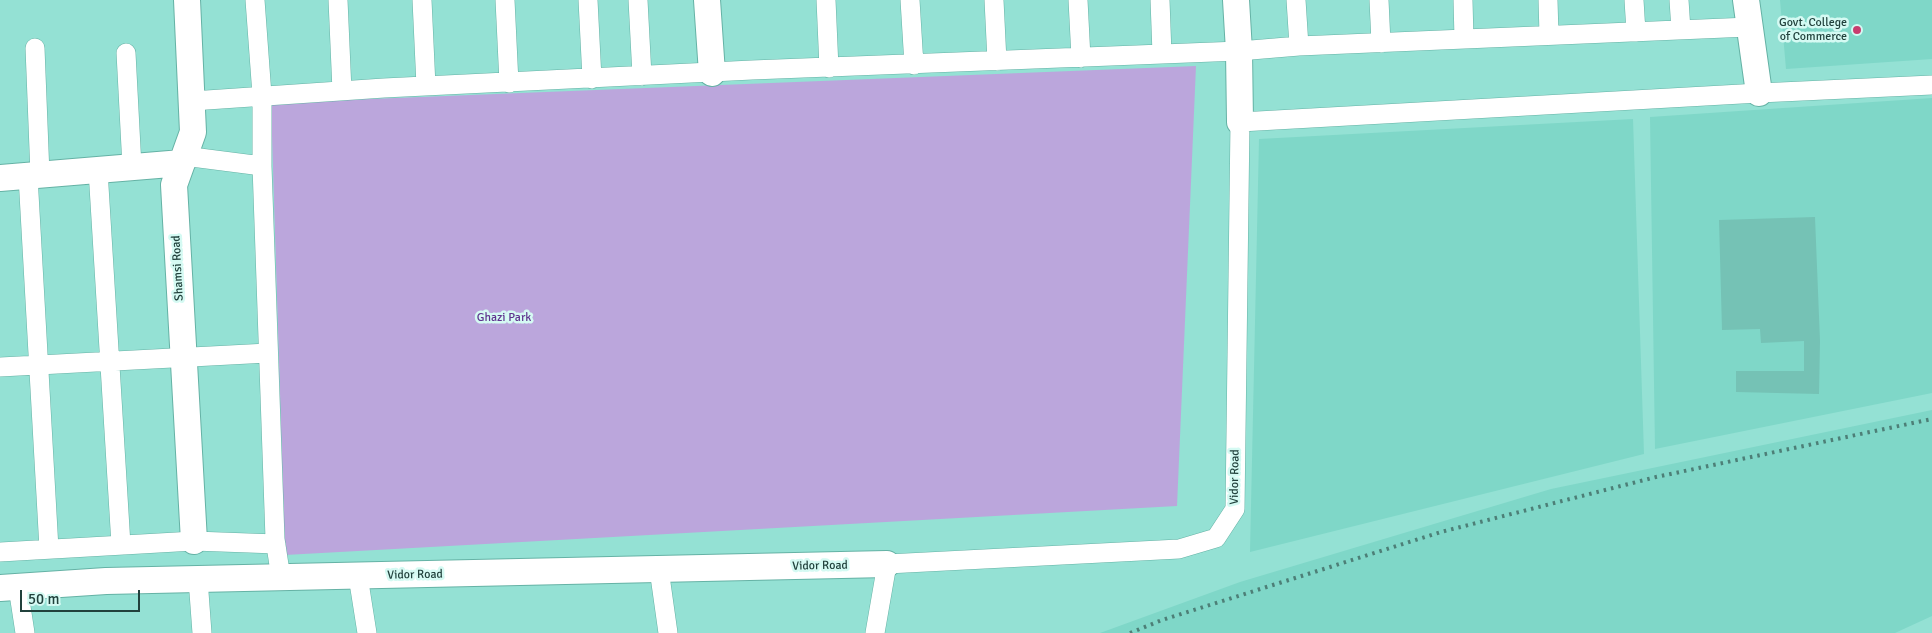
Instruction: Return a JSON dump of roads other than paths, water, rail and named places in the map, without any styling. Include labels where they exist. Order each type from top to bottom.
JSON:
[{"type":"street","name":"Shamsi Road","points":[[187,0],[193,132],[174,185],[194,541]]},
{"type":"street","points":[[256,0],[262,95],[262,166],[276,544],[281,578]]},
{"type":"street","points":[[338,0],[342,91]]},
{"type":"street","points":[[422,0],[426,86]]},
{"type":"street","points":[[505,0],[509,83]]},
{"type":"street","points":[[588,0],[592,79]]},
{"type":"street","points":[[638,0],[642,76]]},
{"type":"street","points":[[707,0],[712,73]]},
{"type":"street","points":[[826,0],[829,68]]},
{"type":"street","points":[[910,0],[914,64]]},
{"type":"street","points":[[994,0],[997,61]]},
{"type":"street","points":[[1078,0],[1081,58]]},
{"type":"street","points":[[1160,0],[1162,54]]},
{"type":"street","points":[[1236,0],[1240,122],[1932,85]]},
{"type":"street","points":[[1296,0],[1299,46]]},
{"type":"street","points":[[1380,0],[1381,42]]},
{"type":"street","points":[[1463,0],[1464,39]]},
{"type":"street","points":[[1548,0],[1549,36]]},
{"type":"street","points":[[1634,0],[1636,32]]},
{"type":"street","points":[[1680,0],[1681,30]]},
{"type":"street","points":[[1746,0],[1759,93]]},
{"type":"street","points":[[1759,93],[1764,0]]},
{"type":"street","points":[[192,101],[262,95],[426,86],[1749,27]]},
{"type":"street","points":[[35,48],[34,175],[39,365],[49,549]]},
{"type":"street","points":[[126,53],[132,167]]},
{"type":"street","name":"Vidor Road","points":[[9,588],[106,581],[888,564],[1179,549],[1216,538],[1235,509],[1240,122]]},
{"type":"street","points":[[0,178],[132,167],[183,159],[262,166]]},
{"type":"street","points":[[98,170],[121,545]]},
{"type":"street","points":[[0,367],[268,353]]},
{"type":"street","points":[[0,552],[194,541],[276,544]]},
{"type":"street","points":[[875,633],[888,564]]},
{"type":"street","points":[[659,569],[668,633]]},
{"type":"street","points":[[358,576],[367,633]]},
{"type":"street","points":[[198,579],[202,633]]},
{"type":"street","points":[[9,588],[25,633]]},
{"type":"railway","points":[[1130,633],[1162,620],[1441,532],[1656,477],[1932,419]]},
{"type":"place","name":"Govt. College of Commerce","points":[[1857,30]]},
{"type":"park label","name":"Ghazi Park","points":[[504,318]]}]
